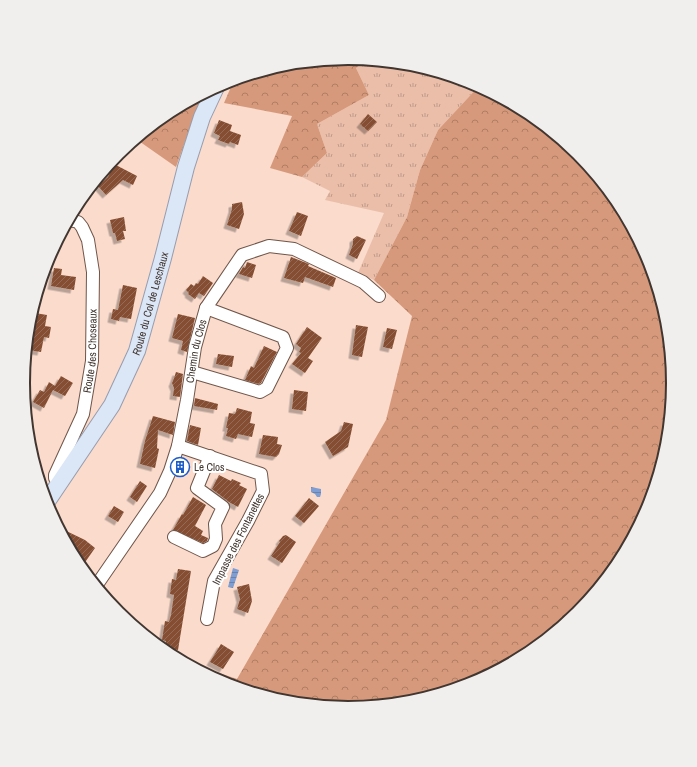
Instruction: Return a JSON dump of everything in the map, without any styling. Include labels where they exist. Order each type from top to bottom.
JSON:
[{"type":"main road","name":"Route du Col de Leschaux","points":[[51,496],[112,405],[137,350],[163,258],[186,167],[202,117],[212,96]]},
{"type":"street","name":"Route des Choseaux","points":[[59,484],[55,478],[55,475],[83,414],[92,361],[93,272],[88,240],[82,227],[78,222],[75,221]]},
{"type":"street","name":"Chemin du Clos","points":[[99,581],[160,493],[170,471],[178,446],[192,372],[195,347],[206,308],[242,254],[269,246],[294,249],[363,282],[379,296]]},
{"type":"street","points":[[192,372],[260,392],[268,388],[287,348],[283,337],[206,308]]},
{"type":"street","name":"Impasse des Fontanettes","points":[[178,446],[261,474],[263,491],[248,522],[214,581],[207,620]]},
{"type":"street","points":[[174,537],[203,551],[213,546],[216,539],[215,524],[223,507],[196,488],[210,456]]},
{"type":"green space","points":[[328,66],[360,66],[356,68],[369,95],[317,124],[327,153],[302,177],[270,168],[292,116],[224,103],[231,88],[246,82],[286,71]]},
{"type":"green space","points":[[360,66],[369,66],[411,71],[451,82],[474,91],[438,130],[420,170],[407,217],[374,280],[358,273],[384,213],[325,200],[330,191],[302,177],[327,153],[317,124],[369,95],[356,68]]},
{"type":"green space","points":[[474,91],[489,98],[508,108],[542,131],[574,158],[601,190],[624,224],[643,262],[650,281],[661,321],[664,342],[667,384],[664,425],[661,446],[650,486],[643,505],[624,543],[588,594],[559,623],[542,636],[508,659],[489,669],[470,678],[431,691],[411,696],[369,701],[348,702],[307,699],[286,696],[246,685],[209,669],[237,679],[386,420],[412,316],[374,280],[407,217],[420,170],[438,130]]},
{"type":"green space","points":[[202,101],[190,128],[176,167],[140,142],[172,119]]},
{"type":"water","points":[[311,487],[321,489],[320,497],[317,497],[311,492]]},
{"type":"water","points":[[233,568],[239,570],[233,588],[228,587]]},
{"type":"building","points":[[368,114],[377,122],[368,131],[360,124]]},
{"type":"building","points":[[219,120],[232,125],[230,131],[241,135],[238,145],[230,142],[229,144],[218,140],[220,136],[214,133]]},
{"type":"building","points":[[116,165],[137,176],[133,185],[123,180],[106,195],[99,187]]},
{"type":"building","points":[[242,202],[244,214],[239,229],[227,225],[232,204]]},
{"type":"building","points":[[297,212],[308,216],[301,236],[289,231]]},
{"type":"building","points":[[124,217],[126,231],[123,231],[125,239],[117,241],[115,233],[113,233],[110,220]]},
{"type":"building","points":[[357,236],[366,240],[357,259],[349,255],[353,244],[353,239]]},
{"type":"building","points":[[291,257],[309,264],[308,266],[336,278],[333,287],[305,277],[303,283],[284,278]]},
{"type":"building","points":[[247,262],[256,265],[252,278],[239,274],[243,267],[245,268]]},
{"type":"building","points":[[54,268],[62,269],[61,275],[76,277],[74,290],[51,286]]},
{"type":"building","points":[[203,276],[213,283],[204,296],[199,293],[195,299],[188,294],[189,293],[186,290],[191,284],[194,286],[196,283],[198,284]]},
{"type":"building","points":[[123,285],[137,288],[131,319],[120,317],[119,321],[111,319],[113,309],[118,310]]},
{"type":"building","points":[[38,313],[47,315],[45,326],[51,327],[49,338],[44,337],[41,352],[32,351]]},
{"type":"building","points":[[178,314],[195,318],[187,352],[181,350],[183,341],[172,338]]},
{"type":"building","points":[[356,325],[368,327],[362,357],[352,355]]},
{"type":"building","points":[[307,327],[322,338],[308,358],[313,361],[305,373],[292,364],[301,353],[299,352],[301,348],[296,344]]},
{"type":"building","points":[[387,328],[397,330],[392,349],[383,347]]},
{"type":"building","points":[[264,346],[277,352],[261,383],[259,384],[245,380],[251,366],[254,368]]},
{"type":"building","points":[[218,354],[234,356],[232,367],[216,364]]},
{"type":"building","points":[[176,372],[183,374],[180,397],[173,396],[174,388],[172,383]]},
{"type":"building","points":[[61,376],[73,383],[65,396],[53,390],[44,408],[33,402],[40,390],[44,392],[49,382],[55,386]]},
{"type":"building","points":[[294,390],[308,392],[306,411],[292,409]]},
{"type":"building","points":[[195,398],[218,404],[217,410],[194,406]]},
{"type":"building","points":[[237,408],[252,412],[250,423],[255,424],[252,437],[238,434],[236,439],[226,436],[229,413],[235,414]]},
{"type":"building","points":[[153,416],[175,422],[173,435],[158,430],[157,448],[159,449],[155,468],[140,464]]},
{"type":"building","points":[[344,422],[353,424],[348,447],[333,456],[325,442],[341,431]]},
{"type":"building","points":[[190,425],[201,428],[198,445],[187,441]]},
{"type":"building","points":[[263,435],[278,437],[277,444],[282,445],[279,454],[276,457],[259,454]]},
{"type":"building","points":[[219,475],[231,481],[232,479],[241,483],[239,485],[247,489],[238,507],[212,489]]},
{"type":"building","points":[[140,481],[147,486],[137,502],[130,497]]},
{"type":"building","points":[[193,497],[206,505],[195,526],[203,531],[201,535],[208,538],[207,541],[203,543],[173,530]]},
{"type":"building","points":[[309,498],[319,506],[304,523],[295,516]]},
{"type":"building","points":[[114,506],[124,512],[118,522],[108,516]]},
{"type":"building","points":[[67,531],[85,540],[95,548],[85,562]]},
{"type":"building","points":[[286,535],[296,542],[282,563],[271,556],[280,542],[279,541]]},
{"type":"building","points":[[178,569],[191,571],[178,650],[174,649],[166,644],[166,641],[162,640],[165,621],[169,622],[171,615],[174,595],[170,594],[172,579],[176,580]]},
{"type":"building","points":[[249,584],[252,601],[248,613],[237,609],[240,599],[237,587]]},
{"type":"building","points":[[221,644],[234,652],[223,669],[210,662]]},
{"type":"place","name":"Le Clos","points":[[180,467]]}]
